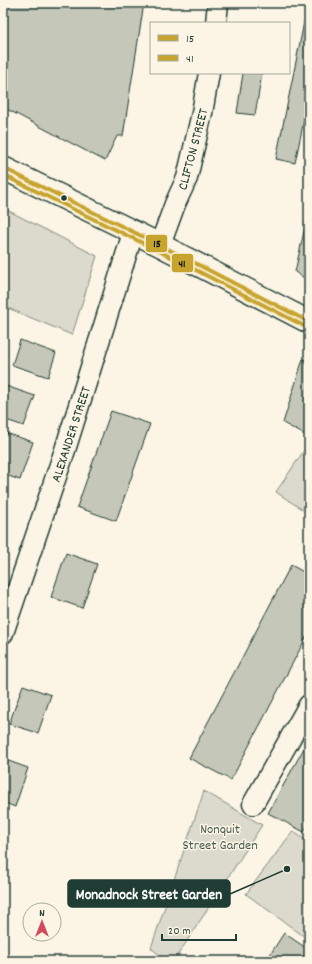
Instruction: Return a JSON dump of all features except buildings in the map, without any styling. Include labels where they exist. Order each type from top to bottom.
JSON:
[{"type":"main road","points":[[3,168],[160,245],[309,322]]},
{"type":"street","points":[[216,22],[218,3]]},
{"type":"street","name":"CLIFTON STREET","points":[[160,245],[175,204],[187,178],[202,113],[209,74]]},
{"type":"street","name":"ALEXANDER STREET","points":[[4,625],[65,450],[133,233]]},
{"type":"street","points":[[253,804],[309,705]]},
{"type":"green space","points":[[3,208],[97,256],[72,335],[3,306]]},
{"type":"green space","points":[[309,443],[309,514],[276,492]]},
{"type":"green space","name":"Nonquit Street Garden","points":[[204,791],[262,825],[174,961],[167,961],[151,948]]},
{"type":"green space","points":[[293,831],[309,843],[309,940],[246,894]]},
{"type":"transit line","name":"15","points":[[3,168],[160,245],[309,322]]},
{"type":"transit line","name":"41","points":[[3,175],[157,250],[306,327]]},
{"type":"place","name":"Monadnock Street Garden","points":[[287,869]]}]
